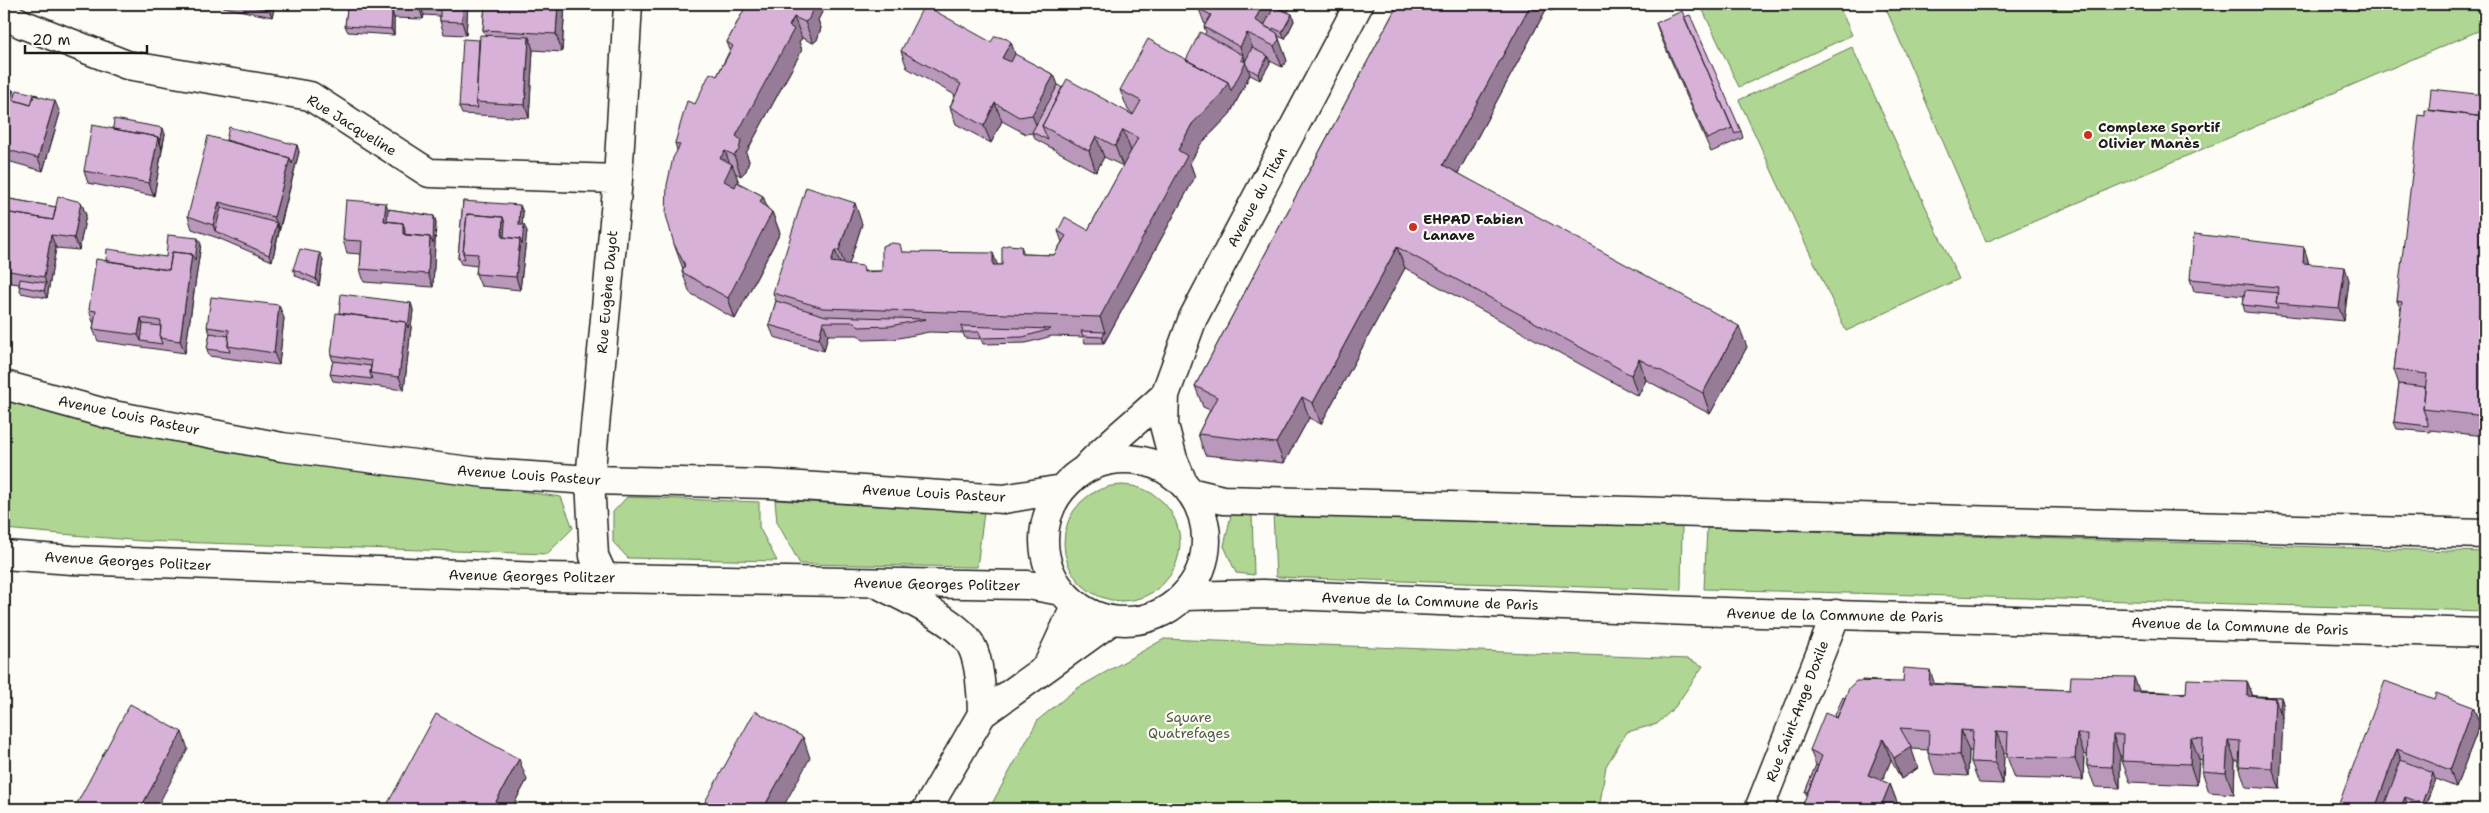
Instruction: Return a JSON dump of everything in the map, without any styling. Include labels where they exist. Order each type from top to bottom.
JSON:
[{"type":"main road","name":"Rue Eugène Dayot","points":[[604,578],[594,556],[590,480],[618,179],[628,4]]},
{"type":"main road","name":"Avenue du Titan","points":[[1186,488],[1173,459],[1164,425],[1166,395],[1193,318],[1359,4]]},
{"type":"main road","name":"Rue Jacqueline","points":[[4,14],[22,24],[128,65],[310,96],[429,173],[618,179]]},
{"type":"main road","name":"Avenue Louis Pasteur","points":[[4,385],[108,414],[282,447],[485,473],[590,480],[742,483],[1004,499],[1062,489]]},
{"type":"main road","name":"Avenue du Titan","points":[[1086,468],[1105,446],[1134,425],[1166,395]]},
{"type":"main road","points":[[1127,459],[1147,462],[1160,467],[1186,488],[1203,517],[1206,545],[1200,572],[1184,596],[1169,608],[1151,617],[1132,622],[1111,621],[1068,598],[1048,567],[1044,540],[1048,513],[1062,489],[1086,468],[1106,461],[1127,459]]},
{"type":"main road","points":[[1186,488],[1223,500],[2485,534]]},
{"type":"main road","name":"Avenue Georges Politzer","points":[[4,555],[131,562],[604,578],[1028,585],[1068,598]]},
{"type":"main road","points":[[878,584],[948,622],[971,645],[983,691],[982,714]]},
{"type":"main road","name":"Avenue de la Commune de Paris","points":[[1184,596],[1262,594],[1690,612],[1836,614],[2485,633]]},
{"type":"main road","points":[[1047,667],[1068,598]]},
{"type":"main road","name":"Rue Saint-Ange Doxile","points":[[1759,809],[1836,614]]},
{"type":"main road","points":[[927,809],[982,714],[1111,621]]},
{"type":"green space","points":[[1700,4],[1838,4],[1852,35],[1739,87]]},
{"type":"green space","name":"Complexe Sportif Olivier Manès","points":[[1884,4],[2485,4],[2485,28],[1986,242]]},
{"type":"green space","points":[[1852,47],[1959,279],[1846,331],[1739,100]]},
{"type":"green space","points":[[4,395],[285,457],[561,497],[573,528],[547,554],[142,541],[4,529]]},
{"type":"green space","points":[[1122,485],[1144,489],[1163,502],[1176,521],[1180,543],[1176,565],[1163,584],[1144,597],[1122,601],[1100,597],[1081,584],[1068,565],[1064,543],[1068,521],[1081,502],[1100,489]]},
{"type":"green space","points":[[627,497],[759,502],[759,527],[777,561],[628,558],[613,542],[613,512]]},
{"type":"green space","points":[[775,500],[984,512],[977,567],[800,564],[777,522]]},
{"type":"green space","points":[[1273,512],[1682,526],[1681,590],[1276,577]]},
{"type":"green space","points":[[1252,514],[1254,575],[1236,573],[1224,546],[1231,515]]},
{"type":"green space","points":[[1707,528],[2485,552],[2485,611],[1704,589]]},
{"type":"green space","name":"Square Quatrefages","points":[[1164,639],[1688,659],[1703,666],[1675,707],[1657,724],[1627,732],[1606,766],[1599,809],[989,809],[1038,720],[1076,689]]},
{"type":"building","points":[[244,4],[271,4],[269,10]]},
{"type":"building","points":[[352,4],[419,4],[419,7]]},
{"type":"building","points":[[440,4],[463,4],[462,22],[440,21]]},
{"type":"building","points":[[485,4],[558,4],[556,34],[483,30]]},
{"type":"building","points":[[747,4],[808,4],[813,7],[809,19],[805,22],[794,17],[789,26],[794,29],[736,136],[741,140],[739,150],[734,155],[725,151],[720,158],[732,164],[724,181],[735,187],[737,182],[763,196],[760,202],[772,212],[728,298],[682,272],[685,265],[674,244],[666,215],[667,185],[673,158],[680,145],[675,143],[687,101],[695,104],[710,73],[717,76],[733,46],[727,42]]},
{"type":"building","points":[[1202,4],[1263,4],[1255,20],[1277,33],[1279,40],[1274,46],[1247,33],[1240,47],[1204,27],[1211,15],[1199,9]]},
{"type":"building","name":"EHPAD Fabien Lanave","points":[[1398,4],[1531,4],[1443,165],[1739,326],[1703,393],[1639,359],[1631,375],[1397,247],[1313,403],[1302,397],[1276,443],[1198,434],[1217,397],[1195,386]]},
{"type":"building","points":[[924,5],[991,42],[995,36],[1007,39],[1011,42],[1002,58],[1011,62],[1015,54],[1054,75],[1032,115],[1019,117],[995,103],[984,126],[950,107],[961,84],[901,51]]},
{"type":"building","points":[[1274,7],[1292,14],[1282,32],[1264,26]]},
{"type":"building","points":[[347,9],[392,11],[391,29],[345,26]]},
{"type":"building","points":[[1682,11],[1732,128],[1707,139],[1656,23]]},
{"type":"building","points":[[1690,15],[1741,131],[1735,134],[1684,17]]},
{"type":"building","points":[[1200,32],[1243,55],[1241,60],[1246,62],[1231,91],[1228,82],[1186,60]]},
{"type":"building","points":[[480,35],[529,37],[525,105],[476,102]]},
{"type":"building","points":[[463,39],[479,40],[476,102],[478,108],[459,107]]},
{"type":"building","points":[[1148,39],[1228,82],[1222,93],[1192,124],[1178,150],[1187,156],[1100,317],[823,308],[773,293],[806,187],[855,203],[839,250],[835,250],[831,262],[863,266],[864,272],[882,271],[882,246],[892,243],[900,244],[902,252],[993,253],[993,265],[1002,265],[1002,247],[1008,245],[1021,246],[1022,254],[1054,255],[1066,236],[1058,231],[1065,217],[1088,230],[1138,138],[1123,130],[1115,146],[1096,136],[1089,151],[1042,126],[1067,79],[1133,115],[1141,101],[1120,90]]},
{"type":"building","points":[[1252,48],[1268,56],[1258,74],[1248,68],[1245,62]]},
{"type":"building","points":[[1058,85],[1062,88],[1042,126],[1048,140],[1032,132]]},
{"type":"building","points":[[4,87],[13,90],[10,99],[31,105],[34,95],[55,101],[38,158],[4,149]]},
{"type":"building","points":[[2431,89],[2485,95],[2485,117],[2429,110]]},
{"type":"building","points":[[17,90],[38,96],[34,95],[31,105],[14,100]]},
{"type":"building","points":[[2425,110],[2485,117],[2485,416],[2423,409],[2427,374],[2394,370],[2402,302],[2397,301],[2419,115],[2425,116]]},
{"type":"building","points":[[114,119],[163,128],[160,143],[158,137],[113,129]]},
{"type":"building","points":[[92,125],[158,137],[149,183],[84,171]]},
{"type":"building","points":[[229,127],[297,145],[292,164],[290,158],[226,140]]},
{"type":"building","points":[[208,136],[290,158],[274,217],[219,202],[213,225],[188,216]]},
{"type":"building","points":[[58,196],[81,202],[74,238],[51,235],[44,277],[4,270],[4,212],[53,220]]},
{"type":"building","points":[[4,198],[56,207],[53,220],[4,212]]},
{"type":"building","points":[[346,200],[386,203],[384,221],[403,223],[403,234],[430,237],[428,274],[360,269],[362,241],[343,240]]},
{"type":"building","points":[[463,201],[520,205],[519,225],[524,225],[522,245],[520,239],[504,237],[505,223],[503,217],[467,214],[463,253],[465,259],[458,258]]},
{"type":"building","points":[[221,208],[277,223],[269,255],[215,231]]},
{"type":"building","points":[[388,209],[434,216],[433,243],[430,237],[405,235],[403,223],[387,221]]},
{"type":"building","points":[[467,214],[503,217],[502,237],[520,239],[516,277],[476,274],[478,254],[463,253]]},
{"type":"building","points":[[2194,234],[2304,247],[2303,263],[2345,267],[2339,308],[2276,303],[2278,287],[2190,279]]},
{"type":"building","points":[[168,235],[198,238],[195,260],[192,254],[172,252],[169,270],[106,261],[107,249],[166,257]]},
{"type":"building","points":[[300,249],[320,253],[316,279],[293,269]]},
{"type":"building","points":[[172,252],[192,254],[180,341],[160,338],[161,321],[141,318],[138,335],[93,329],[96,311],[89,310],[96,259],[169,270]]},
{"type":"building","points":[[20,279],[46,283],[44,291],[19,286]]},
{"type":"building","points":[[2245,290],[2278,293],[2276,303],[2278,309],[2243,305]]},
{"type":"building","points":[[341,294],[411,303],[408,328],[406,322],[339,313]]},
{"type":"building","points":[[211,297],[279,305],[274,353],[228,346],[229,330],[207,327]]},
{"type":"building","points":[[776,301],[826,316],[926,319],[890,326],[859,327],[854,322],[823,322],[819,339],[769,325]]},
{"type":"building","points":[[336,313],[406,322],[399,377],[370,373],[372,361],[331,355]]},
{"type":"building","points":[[143,324],[161,326],[160,338],[162,344],[141,341]]},
{"type":"building","points":[[961,326],[1051,329],[1023,337],[981,338],[979,332],[963,332]]},
{"type":"building","points":[[1081,331],[1105,332],[1102,337],[1083,336]]},
{"type":"building","points":[[210,333],[229,336],[228,346],[230,352],[207,349]]},
{"type":"building","points":[[333,361],[371,366],[370,373],[372,379],[330,374]]},
{"type":"building","points":[[2399,384],[2425,387],[2423,409],[2428,426],[2394,422]]},
{"type":"building","points":[[1904,668],[1930,670],[1929,684],[2070,690],[2071,676],[2134,677],[2133,692],[2186,693],[2187,679],[2247,681],[2247,696],[2275,698],[2272,768],[2239,766],[2240,741],[2228,740],[2226,773],[2202,771],[2203,739],[2191,738],[2190,764],[2122,761],[2123,735],[2113,735],[2112,767],[2087,766],[2088,734],[2077,734],[2075,759],[2007,757],[2008,732],[1996,731],[1995,763],[1971,762],[1973,731],[1961,730],[1960,755],[1928,753],[1929,730],[1900,728],[1911,747],[1894,758],[1883,739],[1868,775],[1890,784],[1880,809],[1866,809],[1854,804],[1852,809],[1801,809],[1822,756],[1810,750],[1825,713],[1837,718],[1849,688],[1856,681],[1903,682]]},
{"type":"building","points":[[2385,681],[2434,699],[2436,693],[2473,707],[2450,770],[2397,749],[2376,806],[2382,809],[2337,809]]},
{"type":"building","points":[[2140,691],[2186,693],[2140,692]]},
{"type":"building","points":[[2253,696],[2281,697],[2280,712],[2275,698]]},
{"type":"building","points":[[1843,697],[1845,698],[1837,718],[1834,717]]},
{"type":"building","points":[[130,704],[182,732],[140,809],[74,809]]},
{"type":"building","points":[[755,711],[803,737],[763,809],[701,809]]},
{"type":"building","points":[[436,714],[519,759],[492,809],[400,809],[388,803]]},
{"type":"building","points":[[2401,760],[2433,773],[2422,803],[2405,797],[2400,809],[2383,809]]},
{"type":"building","points":[[1816,765],[1818,766],[1808,792],[1805,792]]},
{"type":"place","name":"Complexe Sportif Olivier Manès","points":[[2088,135]]},
{"type":"place","name":"EHPAD Fabien Lanave","points":[[1413,227]]}]
